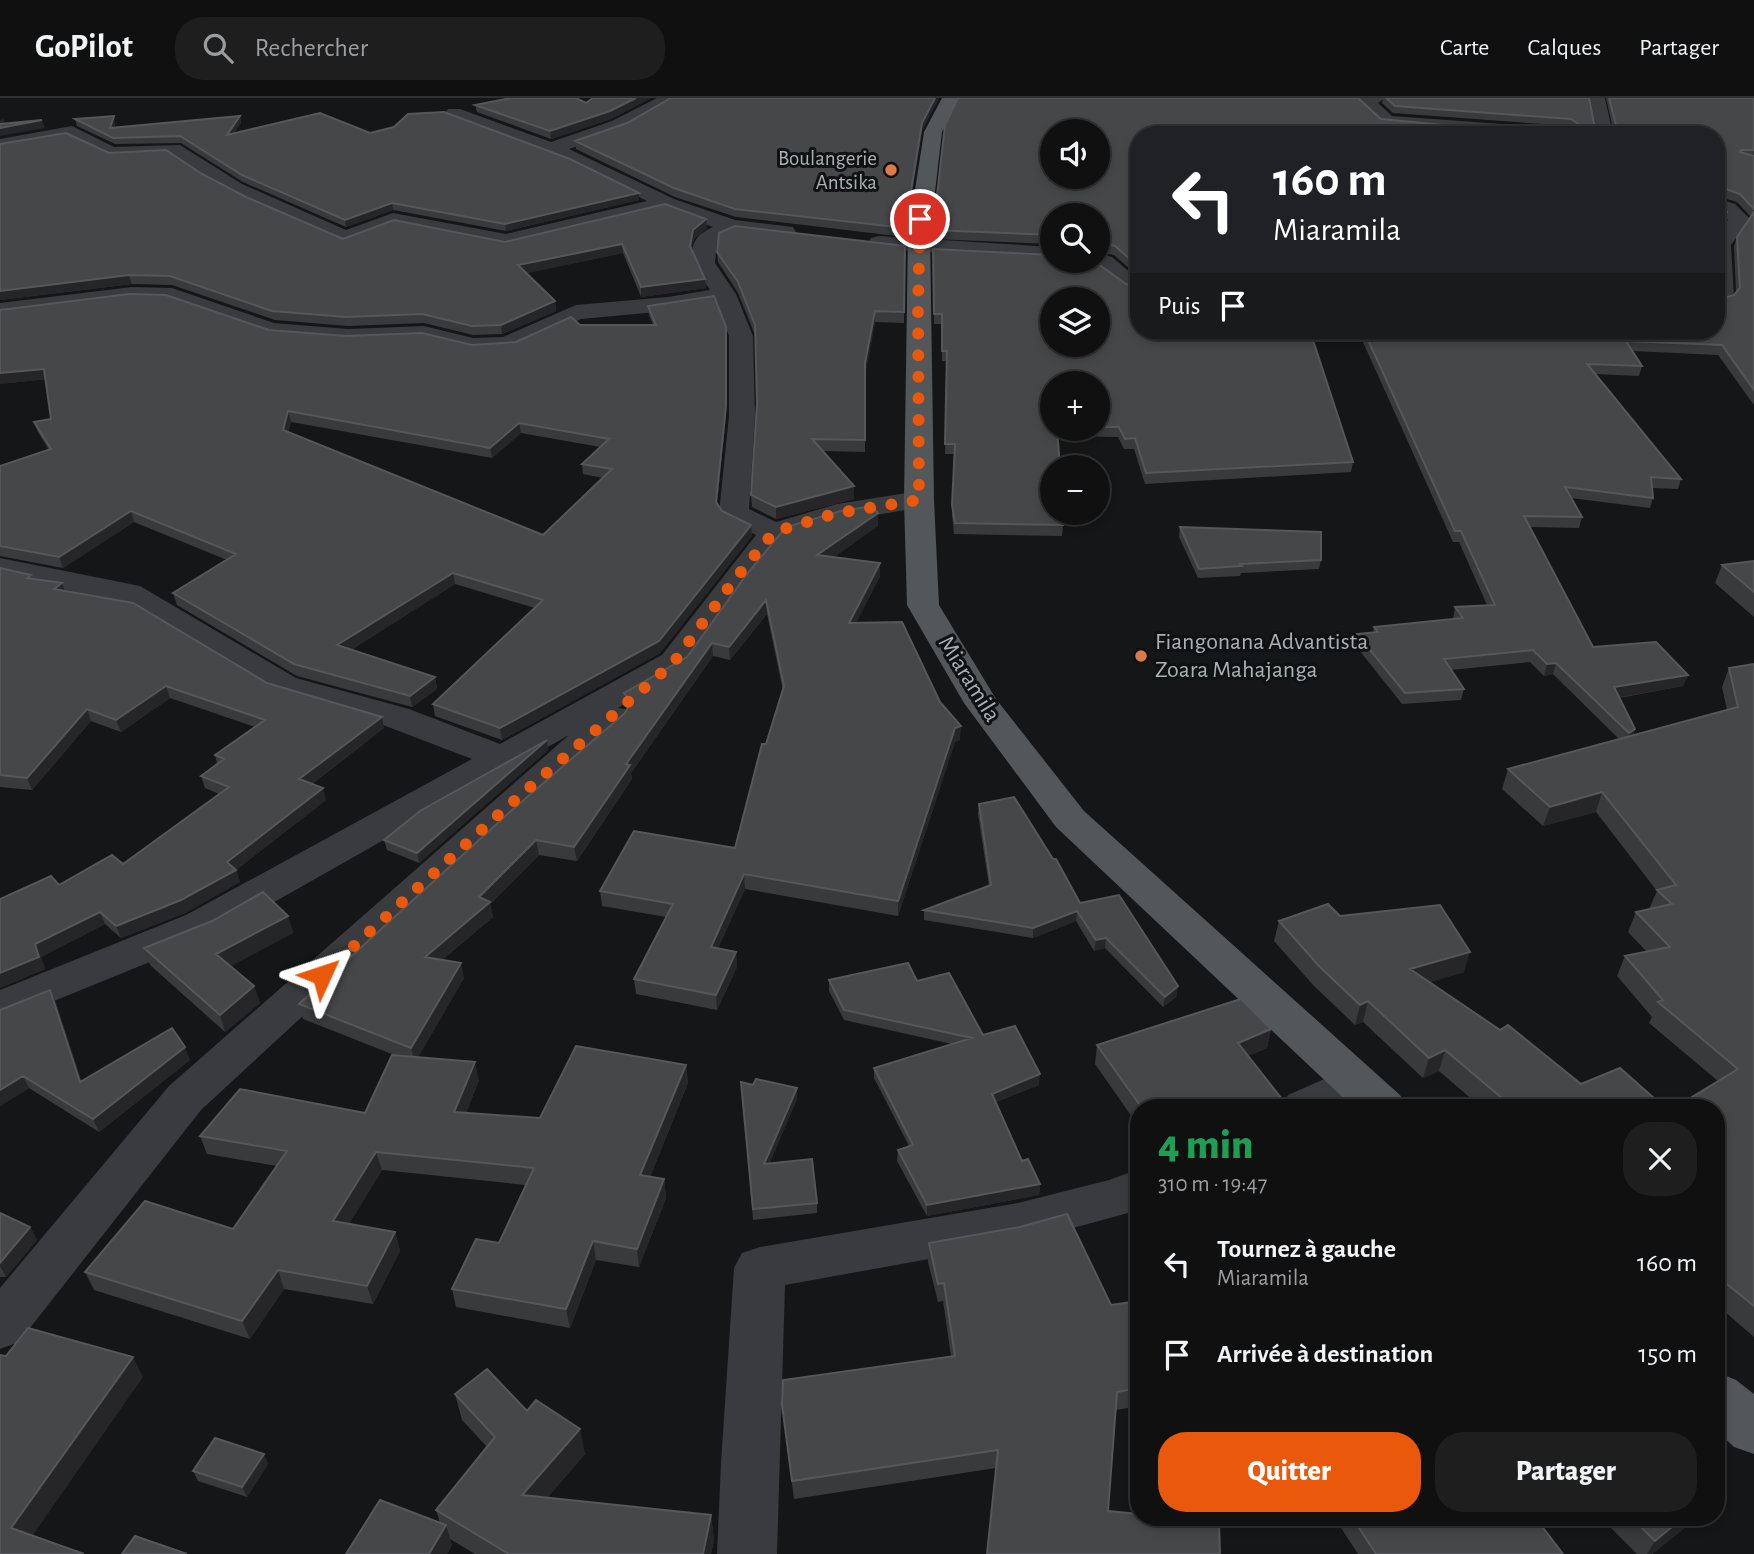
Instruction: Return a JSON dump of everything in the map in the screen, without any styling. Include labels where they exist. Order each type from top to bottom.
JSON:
[{"type":"main road","name":"Miaramila","points":[[952,98],[933,132],[923,189],[919,248],[919,500],[923,605],[981,703],[1070,819],[1370,1095]]},
{"type":"main road","points":[[1725,1404],[1754,1429]]},
{"type":"street","points":[[550,149],[619,125],[671,98]]},
{"type":"street","points":[[1376,98],[1365,101],[1387,121],[1452,126]]},
{"type":"street","points":[[1596,98],[1602,126]]},
{"type":"street","points":[[454,113],[579,159],[667,203],[732,226],[799,234]]},
{"type":"street","points":[[0,145],[72,132],[111,153],[173,149],[199,169],[231,187],[346,238],[393,219],[506,241],[667,203]]},
{"type":"street","points":[[1725,207],[1739,219],[1725,238]]},
{"type":"street","points":[[732,226],[706,238],[704,263],[724,294],[741,336],[742,416],[734,513],[774,532]]},
{"type":"street","points":[[866,242],[919,248],[1040,253]]},
{"type":"street","points":[[1110,267],[1130,284]]},
{"type":"street","points":[[0,310],[132,294],[173,295],[271,330],[348,336],[425,333],[473,345],[507,344],[576,312],[668,304],[724,294]]},
{"type":"street","points":[[0,1326],[185,1098],[498,815],[674,662],[735,579],[774,532],[837,513],[919,500]]},
{"type":"street","points":[[0,567],[129,593],[285,684],[396,717],[504,758]]},
{"type":"street","points":[[0,1007],[201,925],[674,662]]},
{"type":"street","points":[[1350,1099],[1370,1095]]},
{"type":"street","points":[[747,1554],[749,1463],[760,1268],[1018,1223],[1130,1192]]},
{"type":"building","points":[[511,98],[576,98],[586,103],[593,98],[636,98],[610,111],[550,131],[475,105]]},
{"type":"building","points":[[671,98],[935,98],[922,123],[905,228],[735,209],[674,188],[575,141],[627,123]]},
{"type":"building","points":[[958,98],[1358,98],[1381,119],[1454,126],[1130,126],[1130,259],[1110,245],[1110,203],[1040,203],[1040,234],[933,230],[945,125]]},
{"type":"building","points":[[1386,98],[1589,98],[1594,126],[1582,126],[1571,119],[1395,106]]},
{"type":"building","points":[[1609,98],[1754,98],[1754,150],[1740,152],[1754,156],[1754,209],[1740,194],[1725,189],[1725,126],[1616,126]]},
{"type":"building","points":[[444,112],[570,159],[639,193],[505,224],[392,203],[345,220],[242,175],[180,136],[113,138],[75,119],[114,116],[110,128],[240,116],[227,135],[320,113],[370,133],[394,127],[408,114]]},
{"type":"building","points":[[42,120],[0,128],[0,124]]},
{"type":"building","points":[[66,133],[109,153],[166,150],[202,174],[246,197],[343,239],[394,220],[505,242],[665,204],[706,219],[693,230],[690,246],[705,279],[641,287],[622,244],[518,265],[555,301],[501,325],[472,326],[422,314],[346,317],[272,311],[170,276],[129,275],[0,291],[0,144]]},
{"type":"building","points":[[1754,212],[1754,390],[1722,345],[1626,341],[1642,366],[1587,364],[1681,479],[1651,477],[1653,498],[1565,487],[1582,517],[1524,516],[1593,647],[1656,642],[1688,675],[1614,687],[1635,729],[1629,733],[1556,663],[1547,664],[1533,650],[1444,659],[1464,689],[1405,693],[1357,634],[1378,632],[1374,627],[1463,618],[1455,607],[1495,605],[1461,531],[1455,531],[1368,340],[1725,340],[1725,298],[1734,295],[1740,288],[1737,237]]},
{"type":"building","points":[[735,226],[905,246],[904,312],[875,311],[865,363],[865,440],[812,439],[854,486],[776,507],[751,495],[757,404],[755,325],[738,282],[717,252],[719,233]]},
{"type":"building","points":[[933,249],[1040,254],[1040,273],[1110,272],[1130,285],[1130,340],[1313,340],[1353,462],[1146,473],[1135,438],[1125,439],[1119,427],[1110,427],[1110,371],[1040,371],[1040,441],[1058,441],[1059,455],[1040,455],[1040,525],[955,523],[952,505],[955,444],[945,444],[947,351],[942,351],[942,314],[934,314]]},
{"type":"building","points":[[129,294],[166,295],[269,330],[346,336],[422,333],[472,345],[516,342],[571,317],[580,325],[656,325],[648,306],[714,296],[726,327],[726,406],[716,502],[722,511],[751,525],[659,641],[500,728],[433,704],[543,600],[453,573],[337,645],[435,677],[410,696],[294,664],[173,593],[236,554],[131,511],[59,557],[0,546],[0,466],[51,449],[34,422],[51,419],[44,369],[0,373],[0,310]],"holes":[[[288,411],[490,448],[519,423],[609,439],[582,464],[612,469],[543,535],[283,430]]]},
{"type":"building","points":[[872,506],[878,513],[817,555],[880,563],[849,623],[902,622],[940,702],[961,726],[955,728],[898,901],[744,874],[711,947],[736,952],[716,995],[634,979],[673,904],[600,891],[634,831],[735,848],[762,744],[766,744],[784,686],[766,600],[729,647],[712,643],[626,764],[630,765],[574,847],[536,840],[479,897],[490,902],[425,957],[461,963],[411,1048],[299,1004],[511,811],[625,713],[631,702],[624,693],[687,657],[747,574],[786,527],[841,511]]},
{"type":"building","points":[[1180,527],[1321,532],[1321,560],[1199,569]]},
{"type":"building","points":[[1754,561],[1754,592],[1722,565]]},
{"type":"building","points":[[0,568],[31,575],[27,578],[62,583],[54,589],[133,603],[267,683],[382,717],[299,779],[323,788],[227,862],[236,870],[181,900],[116,926],[100,912],[35,944],[39,957],[0,973],[0,899],[51,876],[59,885],[112,855],[123,864],[229,787],[201,776],[224,759],[215,755],[265,720],[166,686],[116,720],[87,709],[27,778],[0,775]]},
{"type":"building","points":[[1754,664],[1754,1306],[1725,1282],[1725,1099],[1689,1099],[1738,1069],[1658,1002],[1663,1000],[1625,956],[1670,947],[1636,912],[1672,904],[1657,890],[1676,885],[1602,792],[1550,807],[1508,769],[1738,707],[1729,668]]},
{"type":"building","points":[[547,740],[417,853],[384,840],[420,811]]},
{"type":"building","points":[[1014,797],[1053,859],[1056,859],[1080,903],[1119,895],[1178,986],[1165,997],[1106,938],[1096,940],[1077,911],[1033,928],[924,910],[991,885],[979,804]]},
{"type":"building","points":[[263,892],[288,916],[216,954],[254,986],[220,1015],[144,948],[212,921]]},
{"type":"building","points":[[1328,904],[1340,916],[1440,905],[1470,952],[1410,969],[1500,1030],[1508,1025],[1581,1084],[1620,1068],[1655,1099],[1503,1099],[1445,1050],[1429,1058],[1368,1001],[1360,1005],[1319,966],[1279,921]]},
{"type":"building","points":[[908,963],[917,981],[949,973],[983,1035],[1015,1026],[1040,1074],[992,1094],[1022,1161],[1028,1159],[1040,1184],[927,1205],[898,1150],[913,1145],[874,1068],[972,1038],[844,1010],[829,980]]},
{"type":"building","points":[[50,990],[80,1082],[172,1028],[185,1047],[93,1119],[23,1076],[0,1090],[0,1010]]},
{"type":"building","points":[[1241,999],[1271,1029],[1238,1043],[1282,1099],[1136,1099],[1097,1045]]},
{"type":"building","points":[[576,1046],[686,1065],[640,1175],[664,1179],[637,1249],[593,1241],[566,1309],[452,1289],[476,1239],[499,1243],[534,1168],[376,1152],[333,1221],[395,1232],[367,1286],[278,1270],[242,1321],[85,1272],[145,1201],[233,1229],[287,1151],[200,1136],[240,1089],[365,1113],[392,1055],[475,1062],[454,1112],[540,1118]]},
{"type":"building","points":[[756,1079],[797,1088],[764,1164],[812,1159],[817,1203],[753,1209],[741,1082],[753,1085]]},
{"type":"building","points":[[0,1213],[30,1227],[0,1263]]},
{"type":"building","points":[[1067,1214],[1111,1305],[1130,1302],[1130,1390],[1117,1392],[1108,1511],[1130,1513],[1130,1526],[1219,1526],[1220,1554],[987,1554],[998,1450],[792,1481],[782,1405],[783,1380],[955,1356],[944,1283],[938,1284],[929,1243],[1020,1227]]},
{"type":"building","points":[[28,1328],[133,1357],[11,1528],[84,1554],[0,1554],[0,1355],[6,1356]]},
{"type":"building","points":[[487,1369],[527,1411],[536,1400],[580,1429],[522,1495],[711,1515],[703,1554],[509,1554],[436,1510],[495,1437],[455,1394]]},
{"type":"building","points":[[215,1438],[264,1454],[242,1487],[193,1471]]},
{"type":"building","points":[[380,1500],[446,1525],[429,1554],[346,1554]]},
{"type":"building","points":[[1358,1526],[1542,1526],[1563,1554],[1376,1554]]},
{"type":"building","points":[[1640,1526],[1673,1526],[1655,1541]]},
{"type":"building","points":[[135,1536],[187,1554],[122,1554]]},
{"type":"place","name":"Boulangerie Antsika","points":[[891,170]]},
{"type":"place","name":"Fiangonana Advantista Zoara Mahajanga","points":[[1141,656]]},
{"type":"route","points":[[322,975],[498,815],[674,662],[735,579],[774,532],[837,513],[919,500],[920,219]]}]
